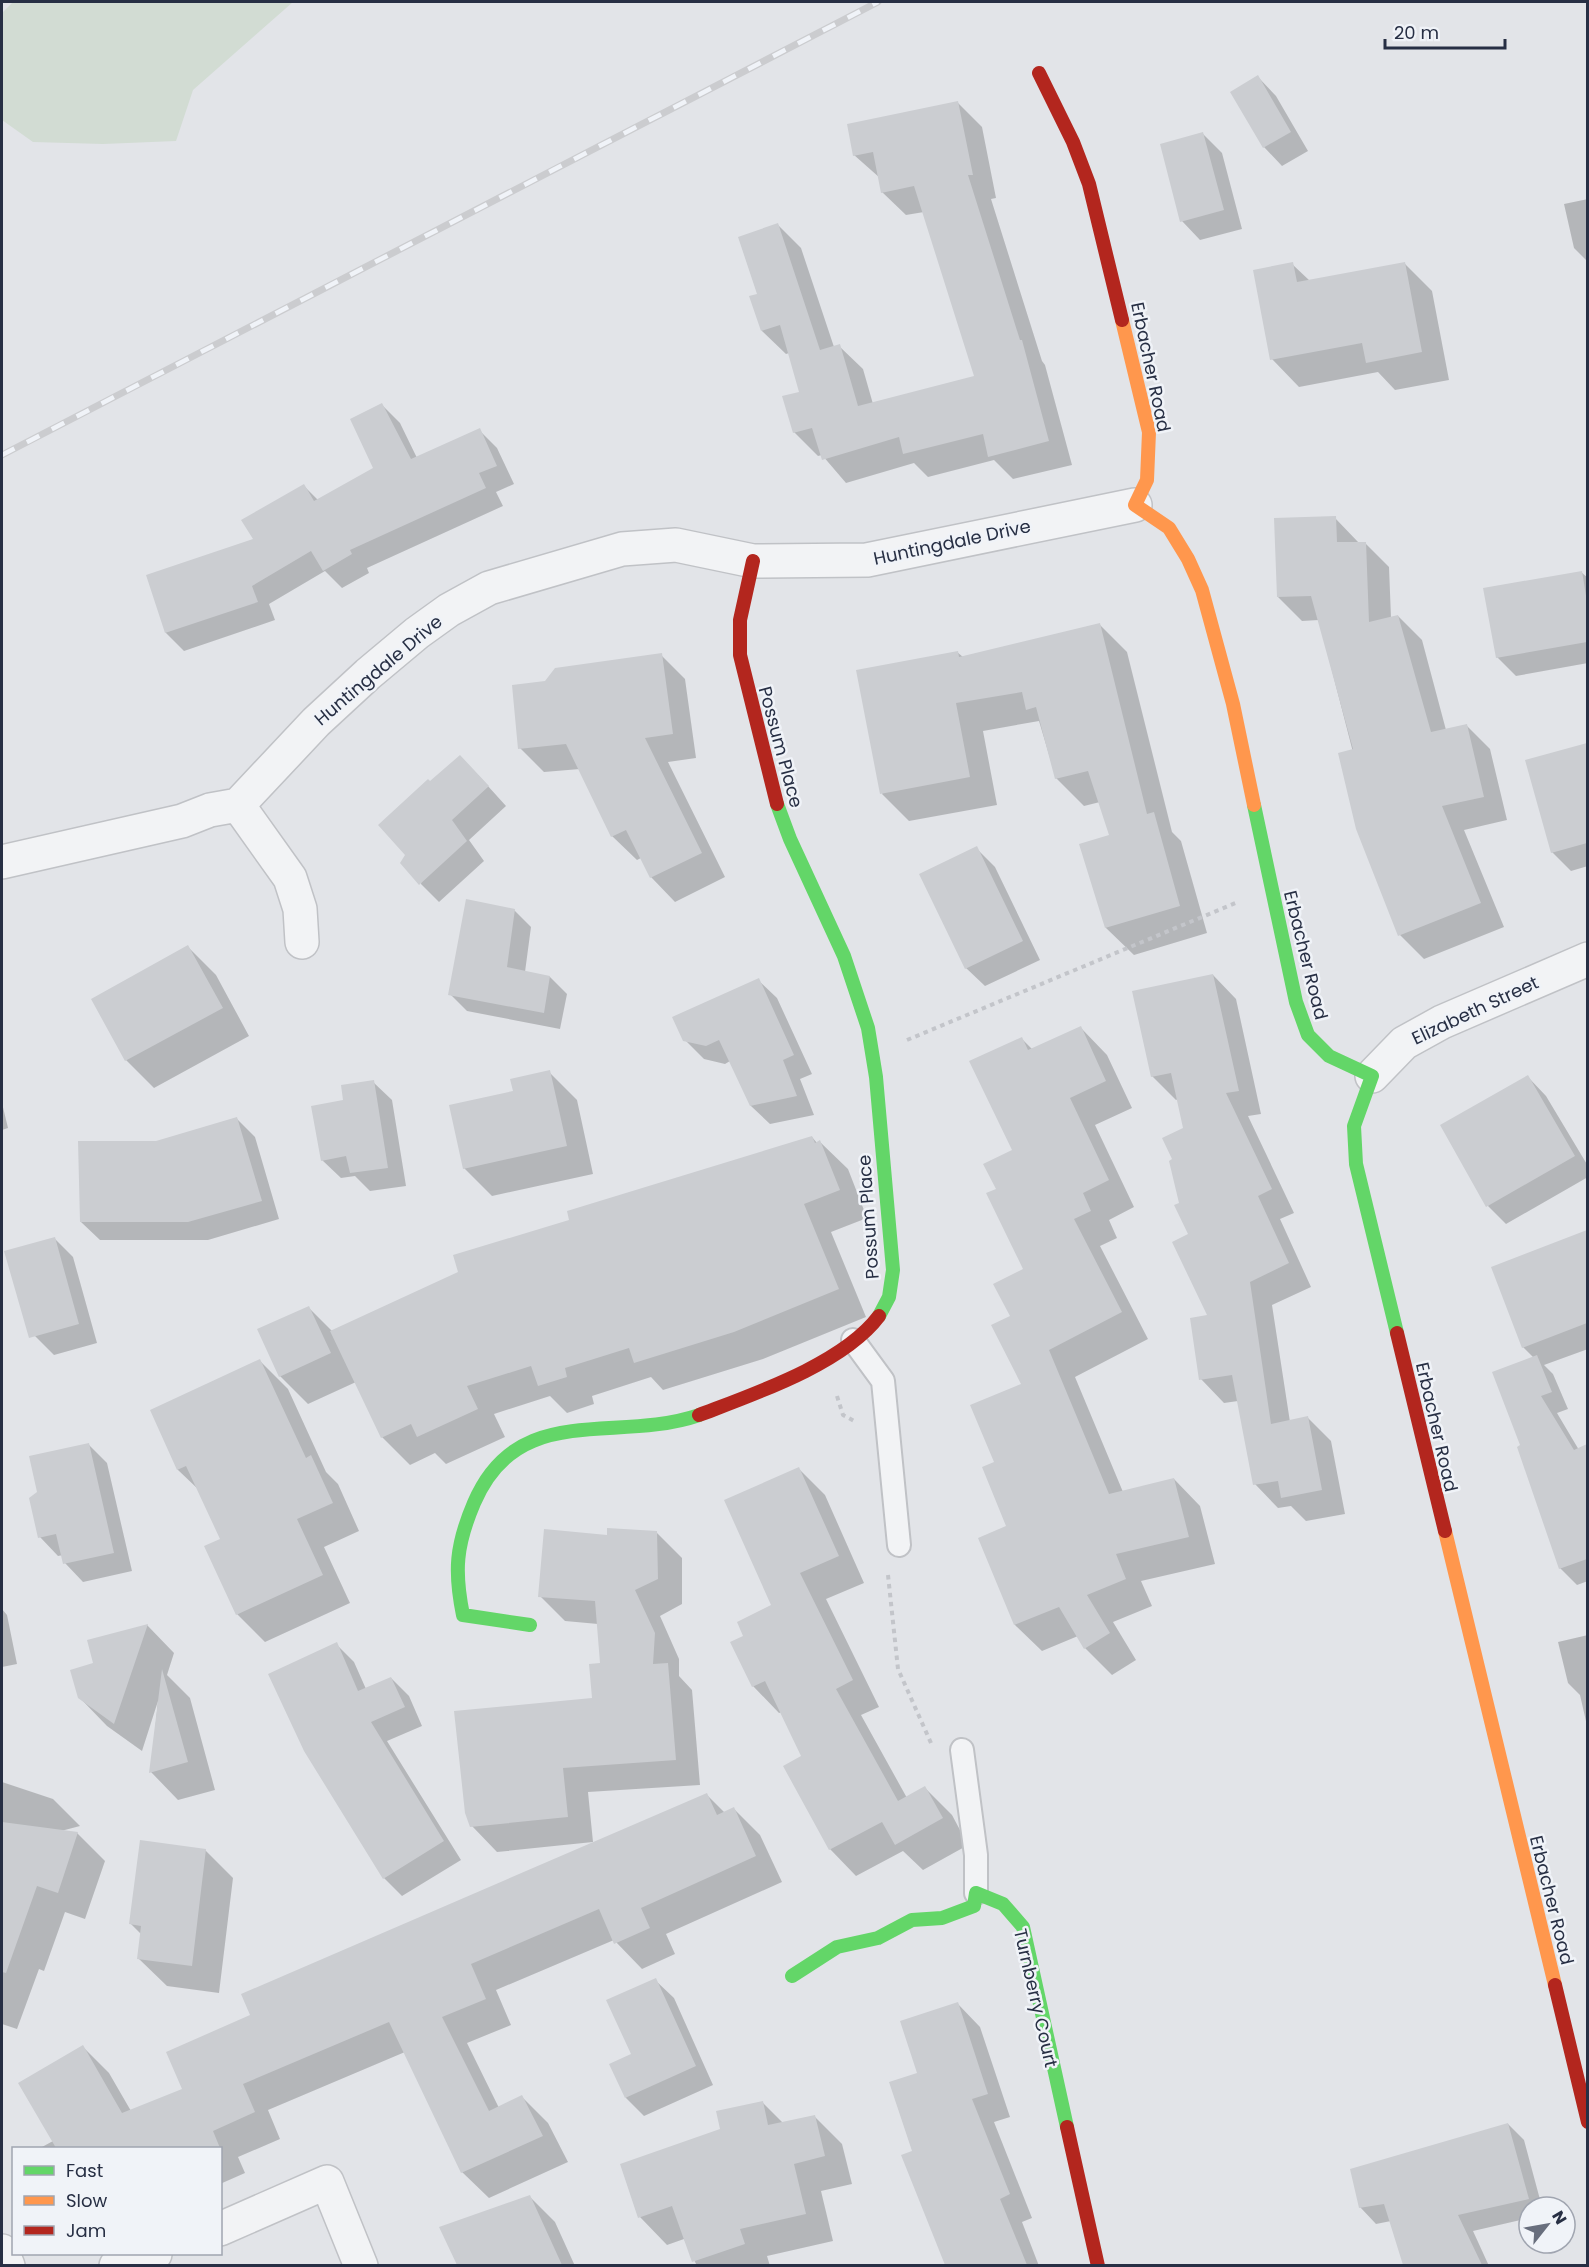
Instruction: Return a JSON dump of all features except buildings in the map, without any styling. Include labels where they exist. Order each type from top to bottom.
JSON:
[{"type":"street","name":"Erbacher Road","points":[[1039,73],[1073,142],[1089,183],[1149,432],[1147,480],[1135,504],[1169,528],[1188,559],[1202,590],[1233,704],[1296,1002],[1308,1035],[1329,1056],[1372,1076],[1354,1126],[1356,1164],[1587,2122]]},
{"type":"street","name":"Huntingdale Drive","points":[[238,805],[316,722],[368,674],[449,610],[489,588],[622,549],[676,545],[753,561],[867,560],[1135,504]]},
{"type":"street","name":"Possum Place","points":[[530,1624],[463,1615],[456,1581],[462,1538],[472,1504],[482,1484],[503,1456],[530,1439],[559,1432],[643,1427],[686,1420],[826,1362],[854,1340],[884,1308],[893,1280],[874,1054],[852,974],[779,813],[746,689],[738,629],[753,561]]},
{"type":"street","points":[[2,861],[182,821],[210,810],[238,805],[290,878],[300,909],[302,942]]},
{"type":"street","name":"Elizabeth Street","points":[[1372,1076],[1404,1043],[1442,1022],[1587,959]]},
{"type":"street","points":[[792,1976],[837,1947],[878,1938],[912,1920],[942,1918],[974,1906],[976,1893]]},
{"type":"street","name":"Turnberry Court","points":[[976,1893],[1003,1904],[1023,1927],[1098,2265]]},
{"type":"street","points":[[222,2228],[327,2182],[361,2265]]},
{"type":"street","points":[[2,2251],[8,2265]]},
{"type":"street","points":[[116,2265],[148,2255]]},
{"type":"lane","points":[[854,1340],[883,1381],[899,1545]]},
{"type":"lane","points":[[962,1750],[976,1855],[976,1893]]},
{"type":"path","points":[[874,1054],[1271,889]]},
{"type":"shaded area","points":[[13,2],[293,2],[193,90],[176,141],[103,144],[33,142],[2,120],[2,13]]},
{"type":"railway","points":[[2,455],[878,2]]},
{"type":"traffic: fast","points":[[777,804],[790,839],[844,956],[868,1028],[876,1077],[893,1270],[889,1297],[879,1316]]},
{"type":"traffic: fast","points":[[1254,805],[1296,1002],[1308,1035],[1329,1056],[1372,1076],[1354,1126],[1356,1164],[1397,1333]]},
{"type":"traffic: fast","points":[[530,1625],[463,1615],[458,1585],[460,1545],[474,1503],[493,1471],[516,1450],[542,1438],[571,1431],[667,1423],[699,1415]]},
{"type":"traffic: fast","points":[[792,1976],[837,1947],[878,1938],[912,1920],[942,1918],[974,1906],[976,1893],[1003,1904],[1023,1927],[1067,2127]]},
{"type":"traffic: slow","points":[[1122,320],[1149,432],[1147,480],[1135,505],[1169,528],[1188,559],[1202,590],[1233,704],[1254,805]]},
{"type":"traffic: slow","points":[[1445,1531],[1555,1985]]},
{"type":"traffic: jam","points":[[1039,73],[1073,142],[1089,184],[1122,320]]},
{"type":"traffic: jam","points":[[753,561],[740,620],[740,655],[777,804]]},
{"type":"traffic: jam","points":[[699,1415],[771,1387],[821,1363],[863,1333],[879,1316]]},
{"type":"traffic: jam","points":[[1397,1333],[1445,1531]]},
{"type":"traffic: jam","points":[[1555,1985],[1588,2122]]},
{"type":"traffic: jam","points":[[1067,2127],[1098,2266]]}]
